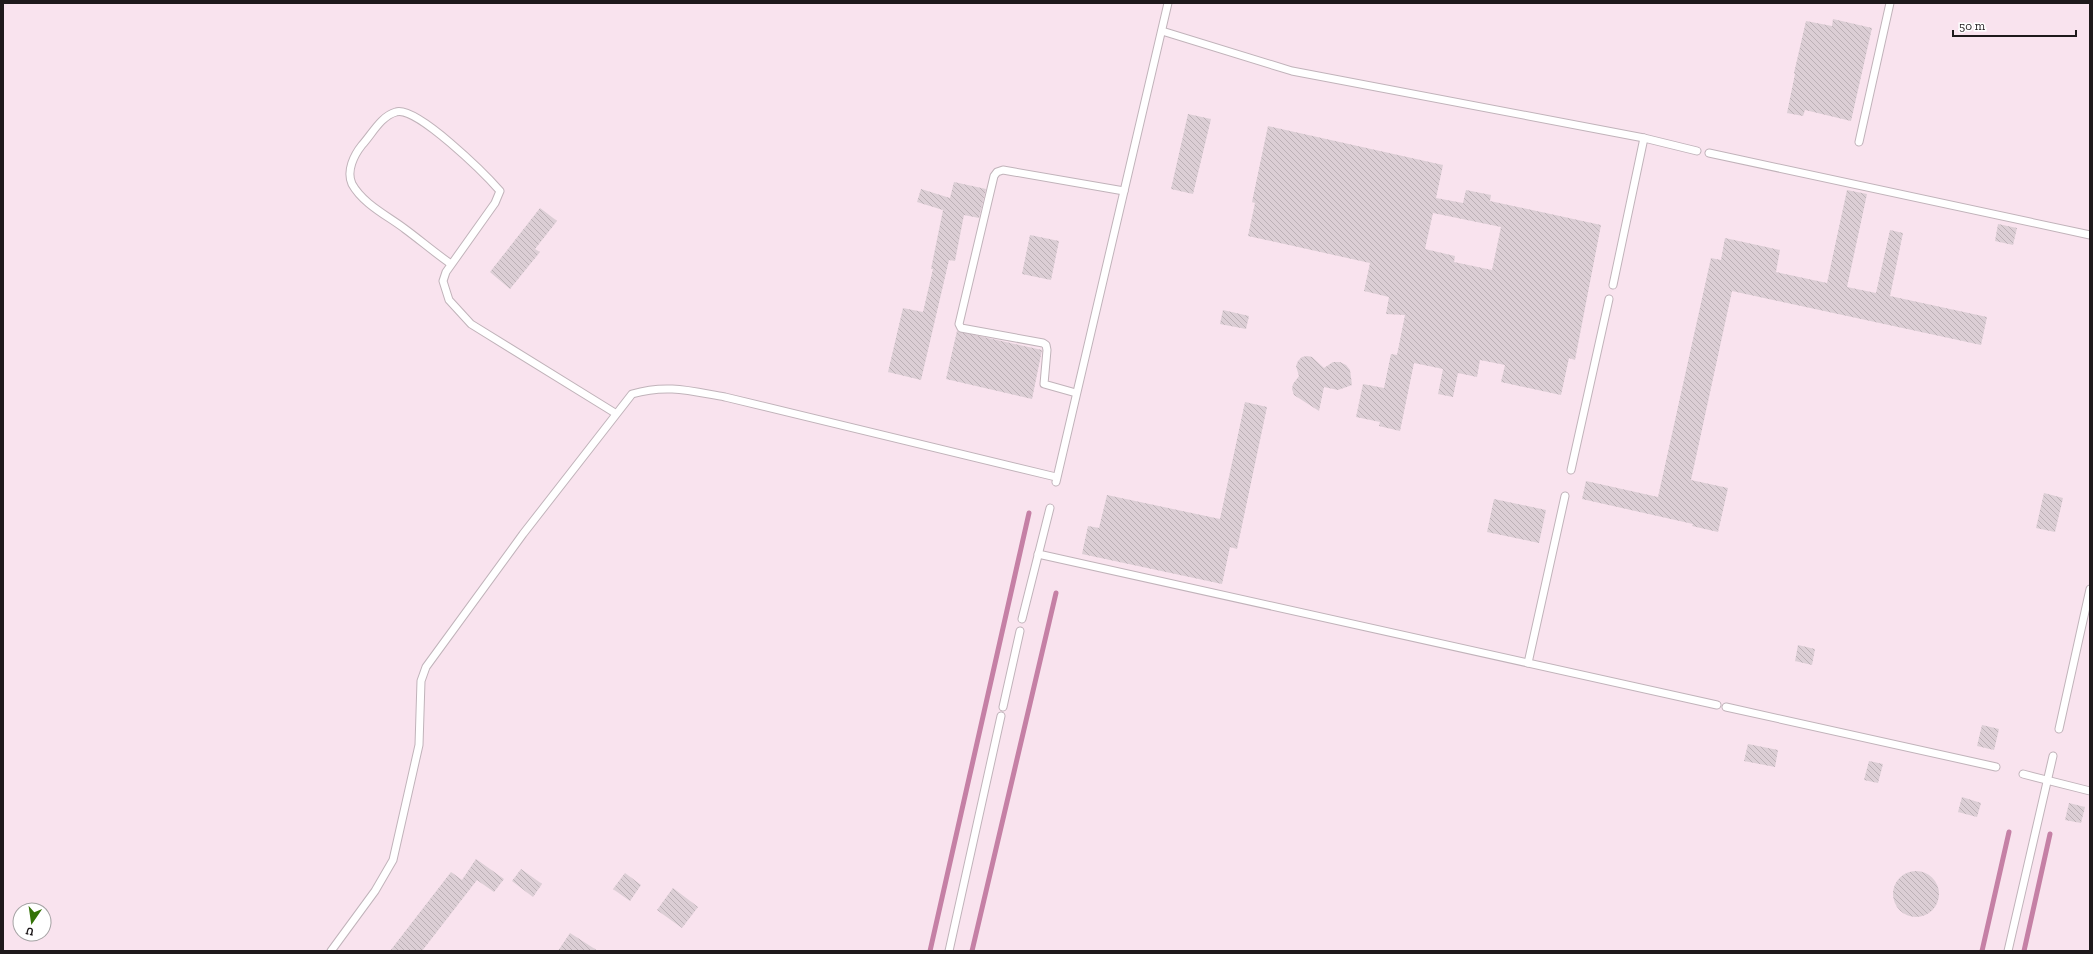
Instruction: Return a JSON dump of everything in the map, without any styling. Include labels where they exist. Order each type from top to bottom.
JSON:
[{"type":"lane","points":[[331,951],[375,891],[393,860],[419,745],[421,681],[426,667],[615,414],[632,394],[652,388],[680,389],[726,397],[1056,479],[1168,3]]},
{"type":"lane","points":[[1859,142],[1890,3]]},
{"type":"lane","points":[[1162,31],[1292,72],[1644,138],[1697,151]]},
{"type":"lane","points":[[451,264],[364,199],[351,181],[350,169],[356,154],[383,120],[397,111],[406,112],[436,130],[487,176],[500,191],[495,203],[444,276],[443,281],[449,300],[471,324],[615,414]]},
{"type":"lane","points":[[1612,285],[1644,138]]},
{"type":"lane","points":[[1709,153],[2090,235]]},
{"type":"lane","points":[[1076,392],[1044,384],[1046,345],[961,328],[959,324],[960,317],[994,176],[997,172],[1003,170],[1124,191]]},
{"type":"lane","points":[[1571,470],[1609,299]]},
{"type":"lane","points":[[1528,663],[1565,496]]},
{"type":"lane","points":[[1022,619],[1050,508]]},
{"type":"lane","points":[[1038,554],[1718,705]]},
{"type":"lane","points":[[2059,730],[2090,589]]},
{"type":"lane","points":[[1003,707],[1020,631]]},
{"type":"lane","points":[[1726,707],[1996,767]]},
{"type":"lane","points":[[949,951],[1001,716]]},
{"type":"lane","points":[[2008,951],[2053,756]]},
{"type":"lane","points":[[2022,774],[2090,791]]},
{"type":"shaded area","points":[[3,3],[2090,3],[2090,951],[3,951]]},
{"type":"building","points":[[1833,19],[1872,28],[1851,121],[1805,110],[1803,116],[1787,113],[1794,73],[1806,21],[1832,26]]},
{"type":"building","points":[[1188,114],[1211,119],[1193,194],[1171,189]]},
{"type":"building","points":[[1268,126],[1443,165],[1436,198],[1463,203],[1466,190],[1491,195],[1490,201],[1601,225],[1575,360],[1569,358],[1561,395],[1501,382],[1505,365],[1480,360],[1477,377],[1458,373],[1453,397],[1438,394],[1443,369],[1414,363],[1400,431],[1379,426],[1380,422],[1356,417],[1363,384],[1384,388],[1391,354],[1397,355],[1405,315],[1386,314],[1389,297],[1364,291],[1370,263],[1248,236],[1255,203],[1252,202]],"holes":[[[1433,213],[1501,227],[1492,270],[1454,262],[1455,256],[1425,249]]]},
{"type":"building","points":[[954,182],[986,189],[979,218],[964,215],[955,261],[949,260],[921,380],[888,372],[903,308],[923,312],[933,269],[931,269],[943,210],[917,202],[921,189],[950,198]]},
{"type":"building","points":[[1847,190],[1867,194],[1847,287],[1876,293],[1890,230],[1903,233],[1890,296],[1987,317],[1981,345],[1732,291],[1691,480],[1728,488],[1718,532],[1692,526],[1693,524],[1582,499],[1586,481],[1658,497],[1711,258],[1721,260],[1725,238],[1780,250],[1776,272],[1827,283]]},
{"type":"building","points":[[540,208],[557,221],[535,249],[540,252],[510,289],[490,272]]},
{"type":"building","points":[[1998,224],[2017,228],[2013,245],[1995,241]]},
{"type":"building","points":[[1030,235],[1059,241],[1051,280],[1022,274]]},
{"type":"building","points":[[1223,310],[1249,316],[1246,329],[1220,324]]},
{"type":"building","points":[[957,331],[1042,350],[1032,399],[946,379]]},
{"type":"building","points":[[1302,357],[1312,357],[1324,368],[1333,362],[1340,362],[1346,365],[1350,370],[1352,385],[1338,390],[1324,387],[1319,411],[1294,395],[1292,389],[1293,384],[1299,376],[1296,366],[1298,361]]},
{"type":"building","points":[[1245,402],[1267,407],[1237,549],[1230,547],[1222,584],[1082,554],[1088,526],[1099,528],[1107,495],[1220,519]]},
{"type":"building","points":[[2044,493],[2063,498],[2055,532],[2036,528]]},
{"type":"building","points":[[1494,499],[1546,510],[1539,543],[1487,532]]},
{"type":"building","points":[[1798,645],[1815,649],[1812,665],[1795,661]]},
{"type":"building","points":[[1982,725],[1999,729],[1994,750],[1977,746]]},
{"type":"building","points":[[1748,744],[1778,750],[1775,767],[1744,761]]},
{"type":"building","points":[[1869,761],[1883,764],[1878,783],[1864,780]]},
{"type":"building","points":[[1962,797],[1981,803],[1977,817],[1958,812]]},
{"type":"building","points":[[2069,803],[2085,807],[2081,823],[2065,820]]},
{"type":"building","points":[[476,859],[504,879],[494,892],[477,880],[422,951],[390,951],[451,872],[462,880]]},
{"type":"building","points":[[521,869],[542,884],[533,897],[512,881]]},
{"type":"building","points":[[1916,871],[1929,875],[1935,881],[1939,894],[1935,907],[1929,913],[1916,917],[1903,913],[1897,907],[1893,894],[1897,881],[1903,875]]},
{"type":"building","points":[[625,873],[641,885],[630,901],[613,889]]},
{"type":"building","points":[[673,888],[698,907],[682,928],[657,910]]},
{"type":"building","points":[[570,933],[598,951],[558,951]]},
{"type":"waterway","points":[[930,951],[1029,513]]},
{"type":"waterway","points":[[972,951],[1056,593]]},
{"type":"waterway","points":[[1982,951],[2009,832]]},
{"type":"waterway","points":[[2024,951],[2050,834]]}]
